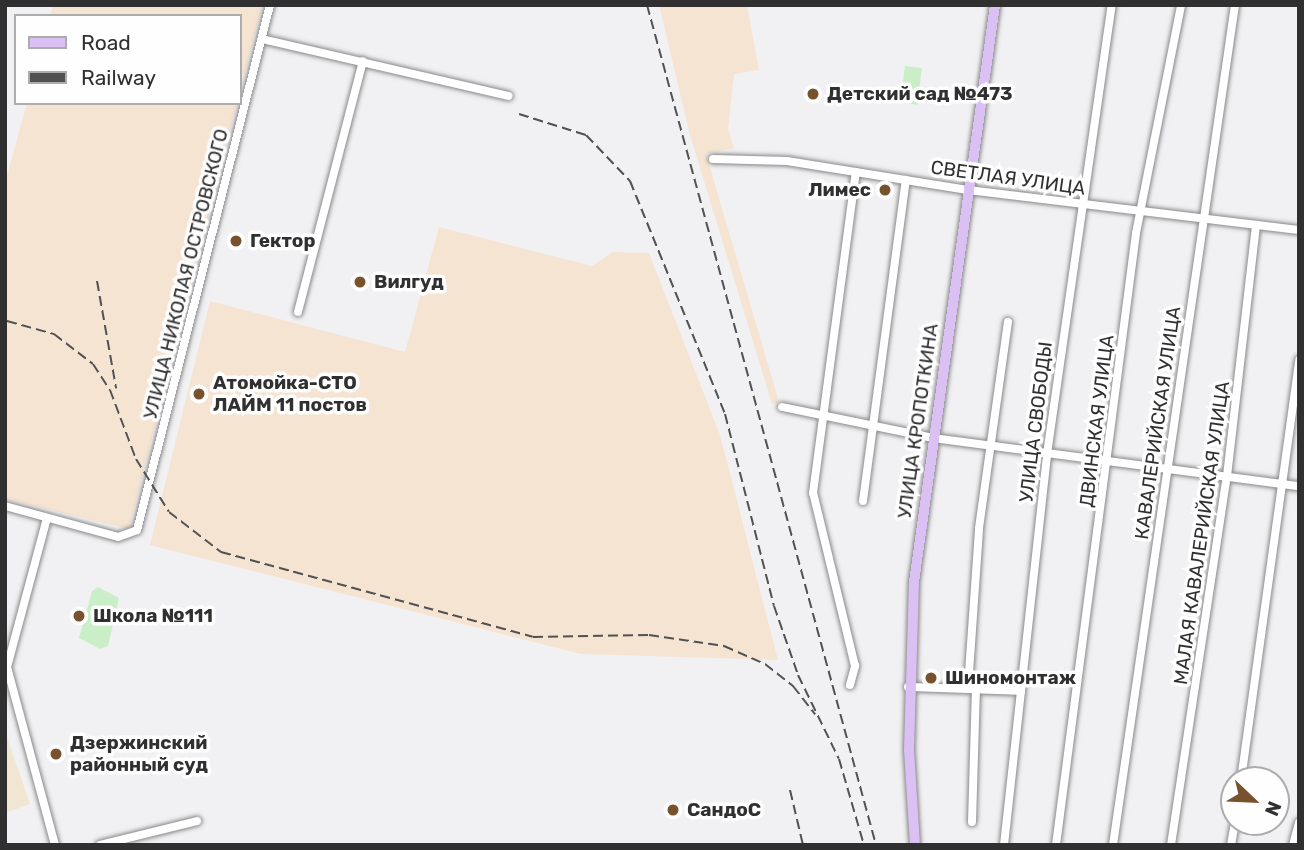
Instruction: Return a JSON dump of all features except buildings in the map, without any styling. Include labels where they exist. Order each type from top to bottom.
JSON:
[{"type":"main road","name":"УЛИЦА КРОПОТКИНА","points":[[915,845],[908,687],[914,582],[995,5]]},
{"type":"street","name":"УЛИЦА НИКОЛАЯ ОСТРОВСКОГО","points":[[47,518],[118,537],[133,533],[140,524],[270,5]]},
{"type":"street","name":"УЛИЦА СВОБОДЫ","points":[[1004,845],[1047,454],[1081,204],[1112,5]]},
{"type":"street","name":"ДВИНСКАЯ УЛИЦА","points":[[1056,845],[1110,462],[1140,211],[1152,170],[1159,105],[1181,5]]},
{"type":"street","name":"КАВАЛЕРИЙСКАЯ УЛИЦА","points":[[1113,845],[1201,217],[1235,5]]},
{"type":"street","points":[[262,40],[509,96]]},
{"type":"street","points":[[298,312],[363,61]]},
{"type":"street","name":"СВЕТЛАЯ УЛИЦА","points":[[713,159],[787,161],[968,190],[1299,230]]},
{"type":"street","points":[[850,685],[855,666],[813,493],[856,172]]},
{"type":"street","points":[[863,501],[906,180]]},
{"type":"street","name":"МАЛАЯ КАВАЛЕРИЙСКАЯ УЛИЦА","points":[[1171,845],[1227,476],[1256,225]]},
{"type":"street","points":[[972,822],[972,688],[988,446],[1008,322]]},
{"type":"street","points":[[1243,766],[1299,360]]},
{"type":"street","points":[[782,407],[933,438],[1299,486]]},
{"type":"street","points":[[5,506],[47,518],[6,668],[55,845]]},
{"type":"street","points":[[908,687],[1021,691]]},
{"type":"street","points":[[100,845],[197,821]]},
{"type":"street","points":[[1293,845],[1299,823]]},
{"type":"shaded area","points":[[53,5],[262,5],[242,84],[242,14],[51,14]]},
{"type":"shaded area","points":[[659,5],[747,5],[759,70],[734,74],[728,129],[734,148],[706,154],[779,402],[772,404],[690,135]]},
{"type":"shaded area","points":[[26,105],[236,105],[129,529],[5,499],[5,183]]},
{"type":"shaded area","points":[[439,227],[592,266],[613,252],[649,253],[720,435],[778,660],[581,654],[150,545],[210,301],[405,352]]},
{"type":"shaded area","points":[[5,731],[30,804],[5,813]]},
{"type":"green space","points":[[905,66],[922,68],[917,105],[900,103]]},
{"type":"green space","points":[[98,587],[119,598],[108,646],[100,649],[79,638],[92,591]]},
{"type":"railway","points":[[647,5],[876,845]]},
{"type":"railway","points":[[519,114],[586,135],[630,181],[725,414],[774,606],[798,675],[839,759],[864,845]]},
{"type":"railway","points":[[97,281],[116,388]]},
{"type":"railway","points":[[7,321],[54,334],[93,364],[110,390],[136,459],[169,512],[221,552],[533,637],[649,635],[724,646],[765,664],[793,686],[815,714]]},
{"type":"railway","points":[[790,790],[803,845]]},
{"type":"place","name":"Детский сад №473","points":[[813,94]]},
{"type":"place","name":"Лимес","points":[[885,190]]},
{"type":"place","name":"Гектор","points":[[236,241]]},
{"type":"place","name":"Вилгуд","points":[[360,282]]},
{"type":"place","name":"Атомойка-СТО ЛАЙМ 11 постов","points":[[199,394]]},
{"type":"place","name":"Школа №111","points":[[79,616]]},
{"type":"place","name":"Шиномонтаж","points":[[931,678]]},
{"type":"place","name":"Дзержинский районный суд","points":[[56,754]]},
{"type":"place","name":"СандоС","points":[[673,810]]}]
